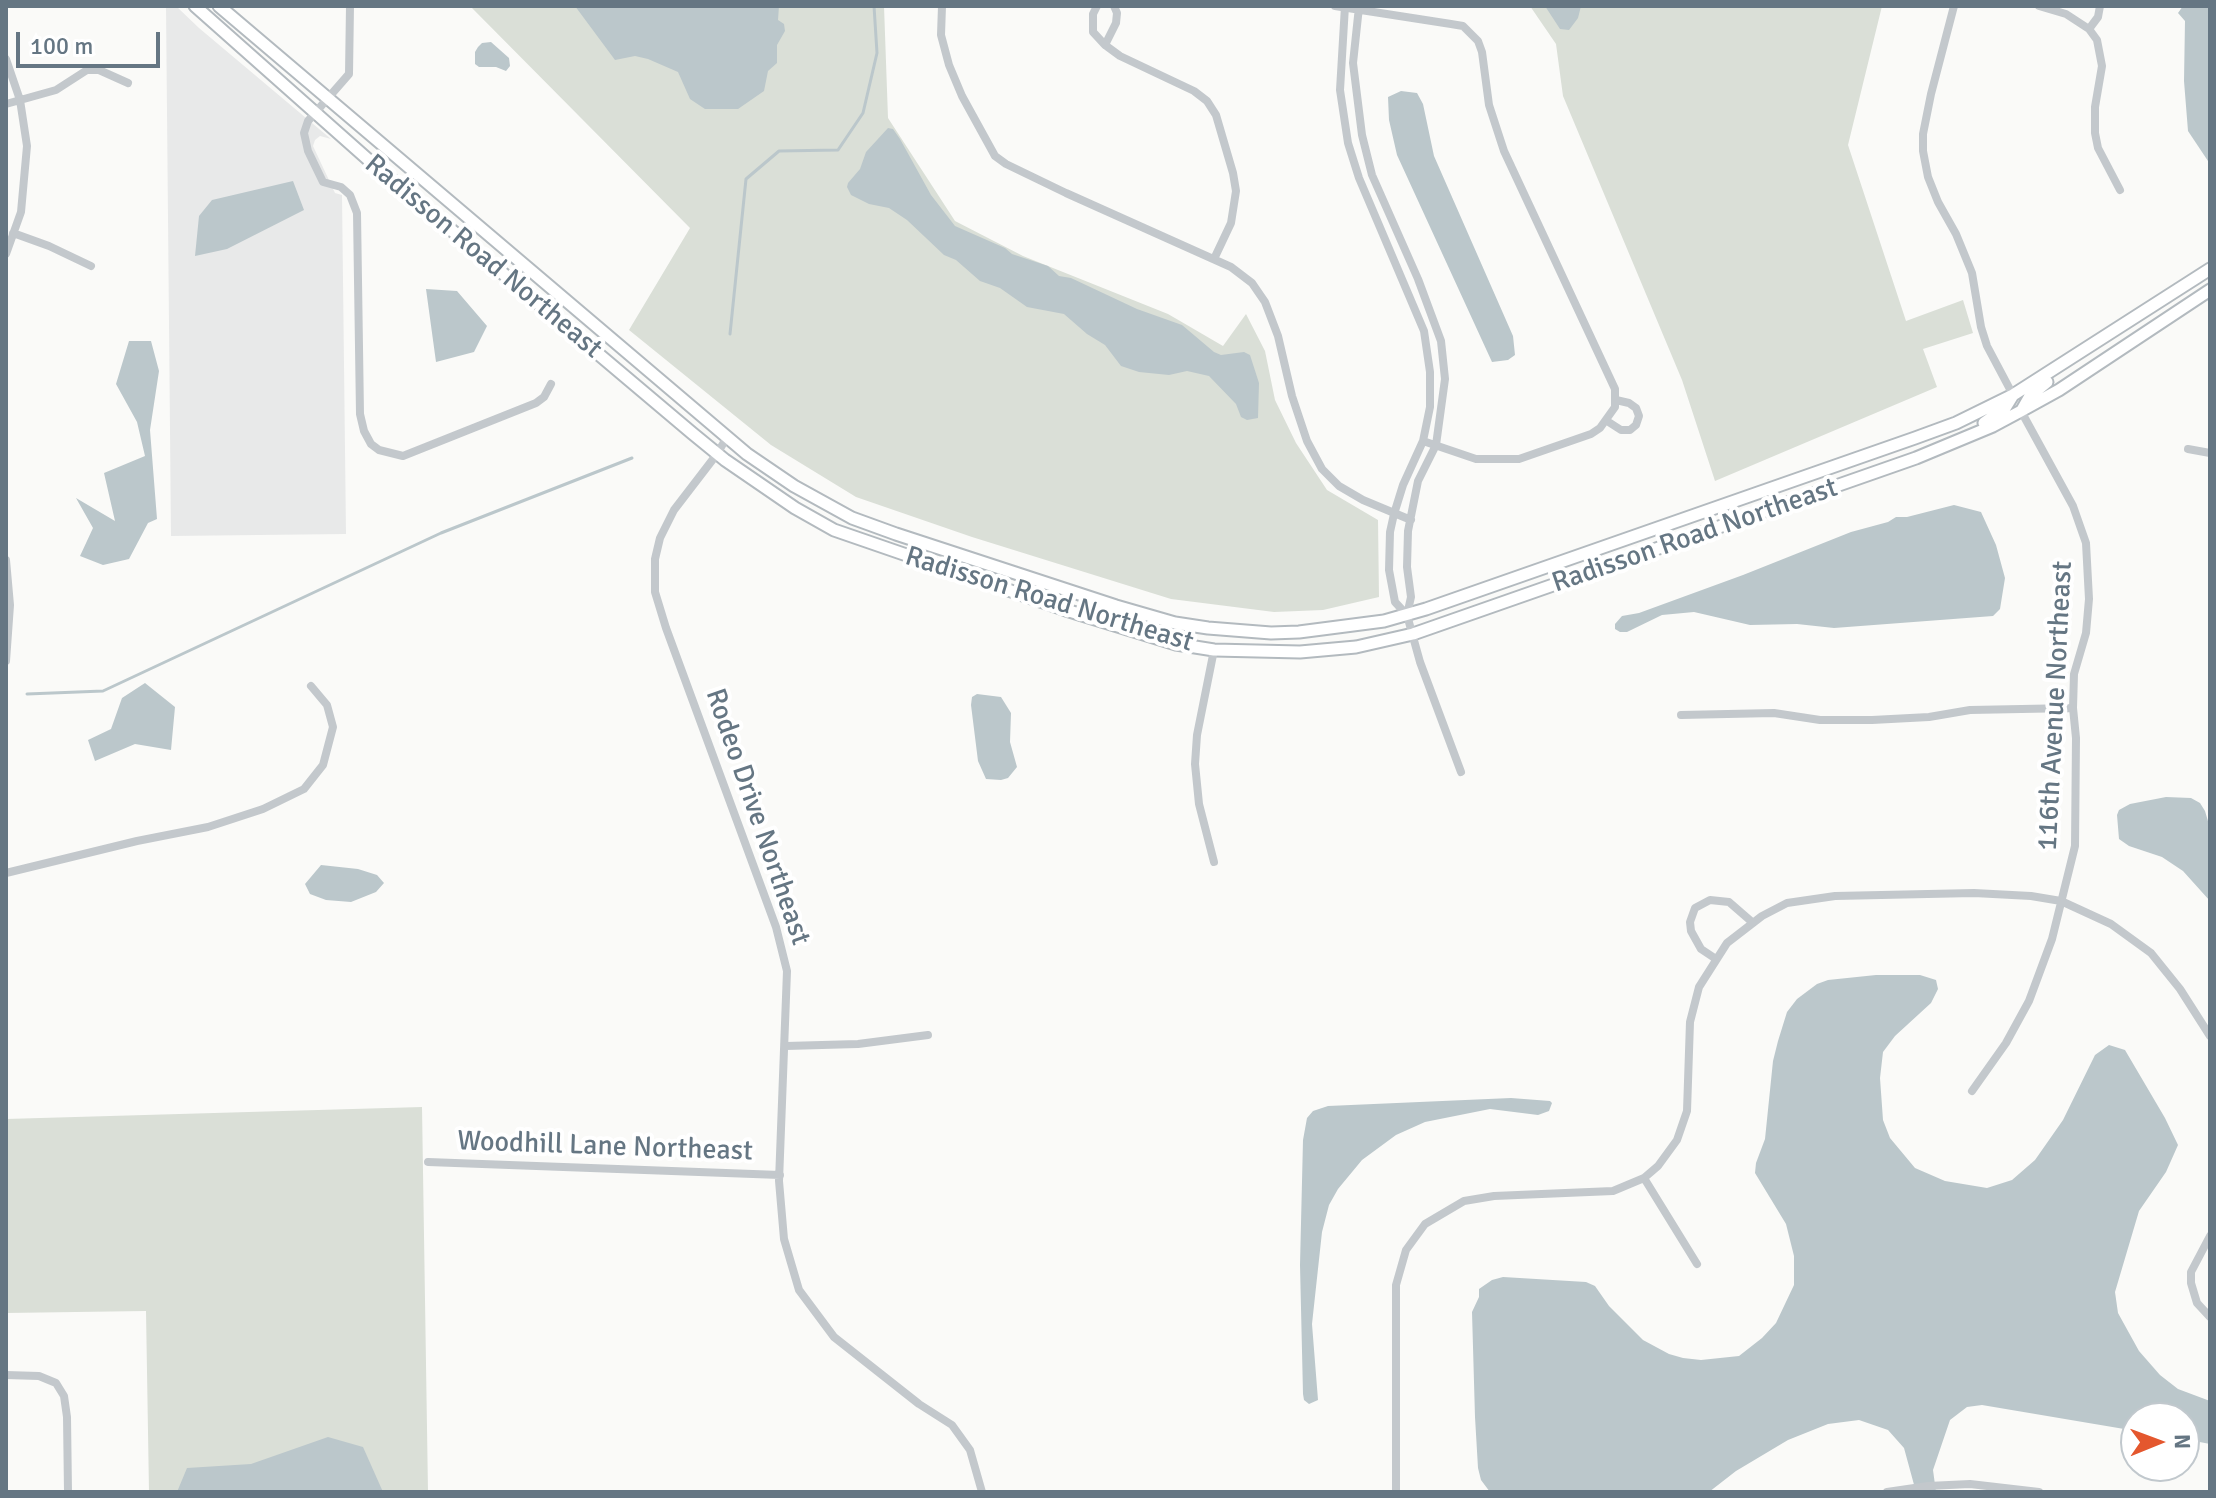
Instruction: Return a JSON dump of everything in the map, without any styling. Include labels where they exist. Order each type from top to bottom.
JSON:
[{"type":"main road","name":"Radisson Road Northeast","points":[[195,6],[372,163],[717,454],[795,508],[834,530],[1069,611],[1176,644],[1214,650],[1300,652],[1356,647],[1413,634],[1962,440],[2059,390],[2210,290]]},
{"type":"main road","name":"Radisson Road Northeast","points":[[219,6],[747,454],[794,486],[852,518],[1116,606],[1175,623],[1242,632],[1334,630],[1407,615],[1956,423],[2013,395],[2210,269]]},
{"type":"main road","points":[[2021,411],[2037,389],[2072,365],[2076,355]]},
{"type":"main road","points":[[1962,440],[1969,430],[1994,418],[2013,395]]},
{"type":"street","points":[[350,6],[349,74],[308,121],[304,133],[308,151],[323,182],[341,187],[350,195],[357,213],[360,414],[371,444],[391,455],[416,453],[536,403],[544,397],[551,384]]},
{"type":"street","points":[[942,6],[941,35],[949,65],[995,156],[1066,193],[1231,267],[1252,283],[1265,302],[1278,336],[1292,396],[1307,441],[1322,469],[1339,486],[1363,500],[1411,520]]},
{"type":"street","points":[[1097,6],[1093,14],[1093,32],[1105,45],[1120,56],[1194,91],[1207,101],[1216,115],[1236,191],[1231,223],[1214,259]]},
{"type":"street","points":[[1105,45],[1116,23],[1114,6]]},
{"type":"street","points":[[1954,6],[1931,94],[1923,151],[1928,177],[1972,273],[1987,346],[2013,395]]},
{"type":"street","points":[[2039,6],[2069,10],[2097,40],[2102,66],[2094,120],[2098,148],[2120,190]]},
{"type":"street","points":[[2089,29],[2098,17],[2100,6]]},
{"type":"street","points":[[1423,441],[1476,459],[1519,459],[1591,434],[1607,421],[1616,400],[1612,378],[1497,133],[1478,41],[1463,26],[1342,7],[1340,90],[1348,143],[1359,178],[1424,331],[1430,372],[1423,441],[1394,514],[1389,570],[1395,602],[1407,615],[1461,772]]},
{"type":"street","points":[[1358,8],[1353,63],[1362,135],[1372,175],[1418,279],[1441,341],[1445,379],[1436,445],[1418,481],[1411,520],[1407,549],[1411,597],[1407,615]]},
{"type":"street","points":[[6,59],[20,100],[27,146],[21,212],[6,254]]},
{"type":"street","points":[[6,104],[56,90],[87,70],[99,70],[128,83]]},
{"type":"street","points":[[13,233],[91,266]]},
{"type":"street","points":[[1607,421],[1621,430],[1630,430],[1636,425],[1639,416],[1636,408],[1616,400]]},
{"type":"street","name":"116th Avenue Northeast","points":[[1972,1091],[2006,1043],[2045,963],[2075,846],[2077,825],[2074,674],[2086,633],[2089,599],[2086,543],[2073,506],[2021,411]]},
{"type":"street","name":"Rodeo Drive Northeast","points":[[727,437],[674,510],[660,538],[655,559],[655,592],[776,927],[787,971],[780,1175],[784,1239],[799,1290],[834,1337],[919,1404],[952,1425],[970,1450],[982,1492]]},
{"type":"street","points":[[2188,449],[2210,453]]},
{"type":"street","points":[[6,560],[10,605],[6,661]]},
{"type":"street","points":[[1214,650],[1197,735],[1195,764],[1199,804],[1214,862]]},
{"type":"street","points":[[6,873],[208,827],[263,809],[304,789],[323,765],[333,727],[327,705],[311,686]]},
{"type":"street","points":[[1681,715],[1774,713],[1820,720],[1872,720],[1929,717],[1970,710],[2073,708]]},
{"type":"street","points":[[1396,1492],[1396,1285],[1399,1266],[1414,1237],[1425,1224],[1440,1214],[1478,1197],[1598,1193],[1613,1191],[1644,1178],[1668,1153],[1683,1125],[1689,1093],[1689,1039],[1693,1004],[1699,987],[1727,943],[1752,922],[1787,903],[1835,896],[1974,893],[2061,901],[2111,924],[2151,953],[2180,989],[2210,1036]]},
{"type":"street","points":[[1716,959],[1701,949],[1691,931],[1690,922],[1695,908],[1710,900],[1729,902],[1752,922]]},
{"type":"street","points":[[786,1046],[858,1044],[928,1035]]},
{"type":"street","name":"Woodhill Lane Northeast","points":[[428,1162],[780,1175]]},
{"type":"street","points":[[1644,1178],[1697,1264]]},
{"type":"street","points":[[2210,1236],[2191,1272],[2197,1303],[2210,1317]]},
{"type":"street","points":[[6,1375],[39,1376],[56,1383],[64,1396],[68,1492]]},
{"type":"street","points":[[1887,1492],[1950,1484],[2039,1492]]},
{"type":"shaded area","points":[[166,6],[176,6],[331,139],[320,136],[313,146],[335,193],[342,195],[346,534],[171,536]]},
{"type":"shaded area","points":[[470,6],[884,6],[888,118],[955,221],[1023,256],[1168,314],[1223,346],[1246,314],[1265,351],[1275,400],[1296,443],[1327,490],[1378,520],[1379,597],[1323,610],[1274,612],[1171,599],[856,497],[771,445],[629,330],[690,228]]},
{"type":"shaded area","points":[[575,6],[779,6],[778,20],[784,24],[785,31],[777,45],[777,63],[768,71],[764,91],[738,109],[705,109],[690,99],[678,72],[635,56],[615,60]]},
{"type":"shaded area","points":[[1530,6],[1882,6],[1848,145],[1906,321],[1963,300],[1973,333],[1923,349],[1937,387],[1715,481],[1682,380],[1563,96],[1556,44]]},
{"type":"shaded area","points":[[1545,6],[1581,6],[1578,18],[1569,30],[1560,29]]},
{"type":"shaded area","points":[[2183,6],[2210,6],[2210,164],[2188,131],[2184,81],[2185,21],[2178,13]]},
{"type":"shaded area","points":[[491,42],[509,58],[510,66],[506,71],[475,64],[478,47]]},
{"type":"shaded area","points":[[1401,91],[1417,93],[1423,104],[1434,156],[1513,336],[1515,355],[1508,360],[1492,362],[1397,155],[1389,120],[1388,97]]},
{"type":"shaded area","points":[[888,128],[893,129],[900,139],[931,195],[955,226],[1012,254],[1048,266],[1059,276],[1071,278],[1137,309],[1182,325],[1214,352],[1221,355],[1244,352],[1250,355],[1259,383],[1258,418],[1247,420],[1241,417],[1236,404],[1209,376],[1187,371],[1169,375],[1139,372],[1121,366],[1105,345],[1064,314],[1027,307],[1000,288],[980,281],[889,208],[869,204],[851,195],[848,183],[860,169],[866,152]]},
{"type":"shaded area","points":[[293,181],[304,210],[227,249],[195,256],[199,216],[212,200]]},
{"type":"shaded area","points":[[426,289],[457,291],[487,326],[474,352],[436,362]]},
{"type":"shaded area","points":[[129,341],[151,341],[159,371],[150,430],[157,519],[148,523],[129,559],[103,565],[80,556],[93,528],[76,498],[115,521],[104,473],[145,456],[137,422],[116,384]]},
{"type":"shaded area","points":[[1954,505],[1981,512],[1996,545],[2005,578],[2000,609],[1993,616],[1834,628],[1797,624],[1750,625],[1694,612],[1662,615],[1627,632],[1615,629],[1622,616],[1639,613],[1743,575],[1851,532],[1896,517]]},
{"type":"shaded area","points":[[145,683],[175,707],[171,750],[135,744],[95,761],[88,740],[111,729],[122,698]]},
{"type":"shaded area","points":[[977,694],[1001,697],[1011,713],[1010,742],[1017,767],[1008,778],[986,779],[978,761],[971,705],[972,697]]},
{"type":"shaded area","points":[[2166,797],[2191,798],[2200,803],[2205,811],[2210,828],[2210,901],[2183,871],[2162,857],[2129,846],[2119,839],[2119,810],[2130,804]]},
{"type":"shaded area","points":[[321,865],[358,869],[377,875],[384,883],[376,892],[351,902],[326,900],[310,894],[305,884]]},
{"type":"shaded area","points":[[1920,975],[1936,980],[1938,989],[1931,1003],[1895,1036],[1883,1052],[1880,1078],[1883,1120],[1890,1138],[1915,1168],[1945,1181],[1987,1188],[2012,1180],[2035,1160],[2063,1120],[2095,1055],[2109,1045],[2125,1050],[2178,1145],[2166,1172],[2139,1211],[2115,1292],[2118,1313],[2139,1351],[2160,1375],[2178,1389],[2210,1401],[2210,1444],[2200,1442],[2200,1402],[2120,1402],[2120,1428],[1982,1405],[1967,1407],[1950,1420],[1933,1470],[1936,1492],[1916,1492],[1904,1448],[1888,1430],[1859,1420],[1828,1424],[1788,1440],[1736,1471],[1709,1492],[1490,1492],[1481,1480],[1478,1468],[1472,1312],[1479,1289],[1492,1280],[1503,1277],[1586,1282],[1595,1286],[1609,1306],[1643,1340],[1683,1358],[1701,1360],[1739,1356],[1776,1323],[1794,1285],[1794,1256],[1786,1224],[1755,1173],[1756,1163],[1765,1139],[1773,1061],[1787,1012],[1797,999],[1828,980]]},
{"type":"shaded area","points":[[1511,1098],[1552,1103],[1549,1111],[1538,1115],[1490,1109],[1425,1122],[1396,1135],[1362,1160],[1338,1189],[1329,1205],[1322,1232],[1312,1324],[1318,1400],[1309,1404],[1303,1394],[1300,1265],[1303,1140],[1307,1118],[1313,1111],[1328,1106]]},
{"type":"shaded area","points":[[422,1107],[428,1492],[149,1492],[146,1311],[6,1313],[6,1119]]},
{"type":"shaded area","points":[[328,1437],[363,1447],[383,1492],[177,1492],[187,1468],[251,1464]]},
{"type":"waterway","points":[[730,334],[746,179],[779,151],[838,150],[863,113],[877,53],[874,6]]},
{"type":"waterway","points":[[27,694],[103,691],[441,533],[632,458]]}]
